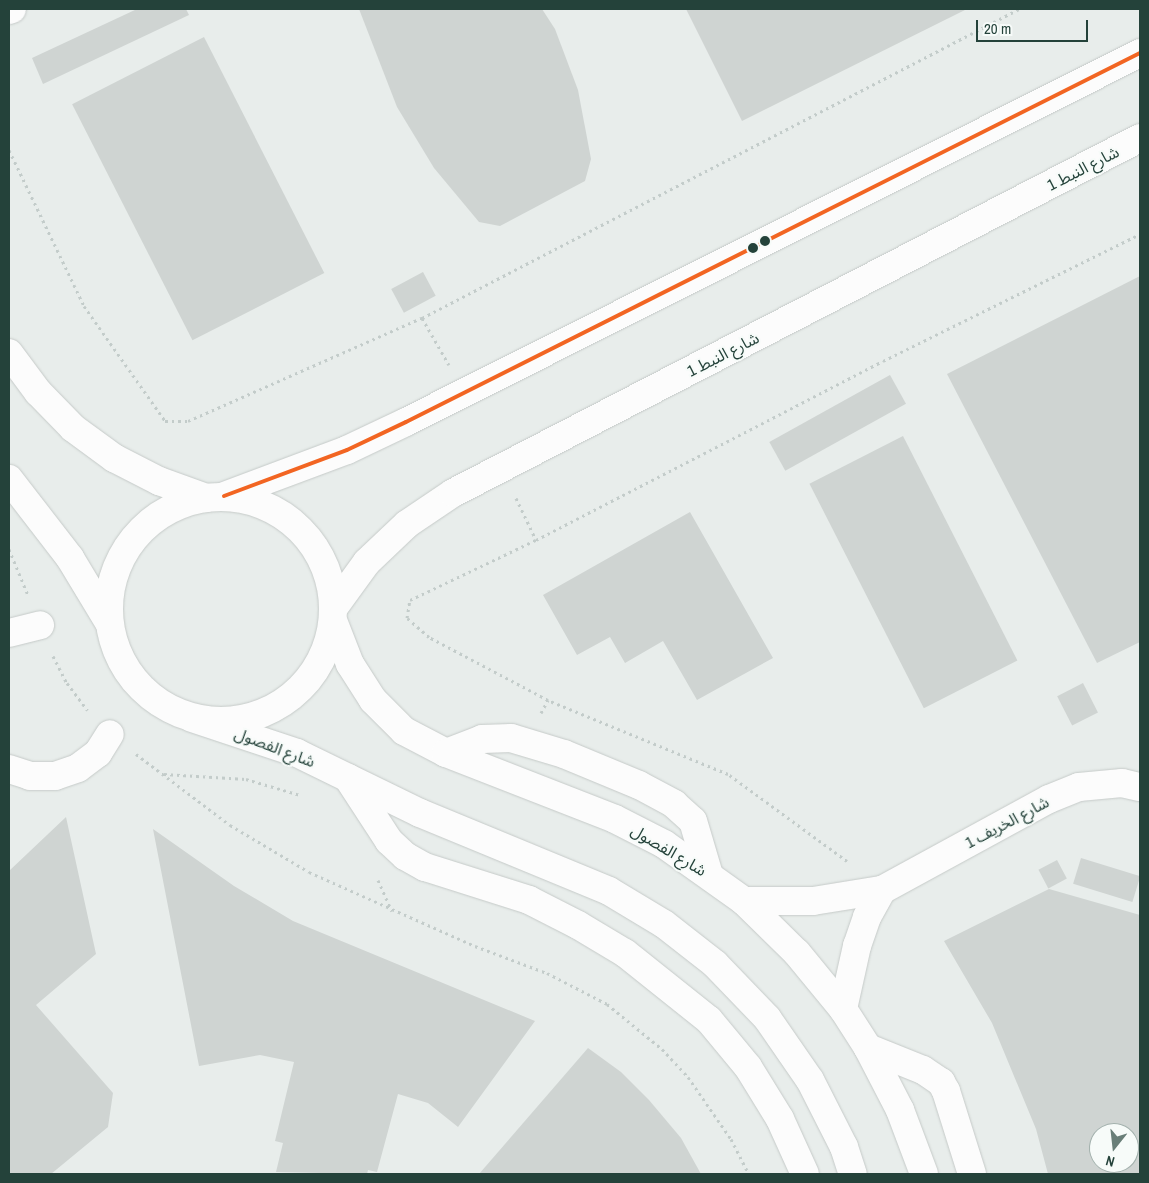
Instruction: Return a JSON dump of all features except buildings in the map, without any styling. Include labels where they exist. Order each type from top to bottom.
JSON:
[{"type":"street","points":[[109,624],[112,585],[117,566],[131,541],[152,520],[178,505],[215,497],[347,450],[1140,53]]},
{"type":"street","name":"شارع النبط 1","points":[[334,615],[367,562],[407,524],[453,494],[1140,138]]},
{"type":"street","points":[[9,352],[38,392],[67,422],[114,458],[159,481],[215,497]]},
{"type":"street","points":[[13,490],[70,558],[109,624],[119,656],[137,683],[162,705],[192,718],[219,721],[247,719],[273,709],[296,694],[314,674],[327,649],[334,615]]},
{"type":"street","name":"شارع الفصول","points":[[215,497],[258,503],[289,519],[306,536],[328,573],[334,615],[350,664],[373,700],[404,731],[446,752],[615,819],[664,844],[744,901],[797,953],[843,1009],[868,1048],[900,1110],[924,1174]]},
{"type":"street","points":[[9,633],[40,625]]},
{"type":"street","name":"شارع الفصول","points":[[192,718],[280,747],[420,813],[609,891],[664,924],[715,964],[766,1018],[810,1080],[844,1147],[853,1174]]},
{"type":"street","points":[[9,770],[30,776],[55,776],[78,768],[98,753],[110,734]]},
{"type":"street","points":[[446,752],[482,739],[511,738],[564,754],[639,785],[674,804],[693,821],[709,875]]},
{"type":"street","points":[[347,777],[389,841],[405,856],[425,867],[529,900],[578,925],[625,953],[709,1020],[762,1090],[780,1119],[805,1174]]},
{"type":"street","name":"شارع الخريف 1","points":[[744,901],[813,901],[882,890],[1049,799],[1079,787],[1122,783],[1140,787]]},
{"type":"street","points":[[843,1009],[857,946],[867,916],[882,890]]},
{"type":"street","points":[[868,1048],[923,1070],[941,1082],[946,1091],[972,1174]]},
{"type":"path","points":[[9,150],[84,306],[166,421],[188,421],[422,318],[1019,9]]},
{"type":"path","points":[[882,890],[829,846],[728,774],[548,700],[429,636],[407,618],[410,600],[536,540],[882,361],[1140,234]]},
{"type":"path","points":[[422,318],[464,393]]},
{"type":"path","points":[[502,468],[536,540]]},
{"type":"path","points":[[9,549],[40,625],[67,683],[110,734],[269,849],[308,872],[392,911],[548,973],[607,1004],[655,1043],[688,1077],[721,1122],[748,1174]]},
{"type":"path","points":[[164,774],[246,779],[305,797]]},
{"type":"path","points":[[375,872],[392,911]]},
{"type":"transit line","points":[[224,496],[347,450],[406,422],[1140,53]]}]
